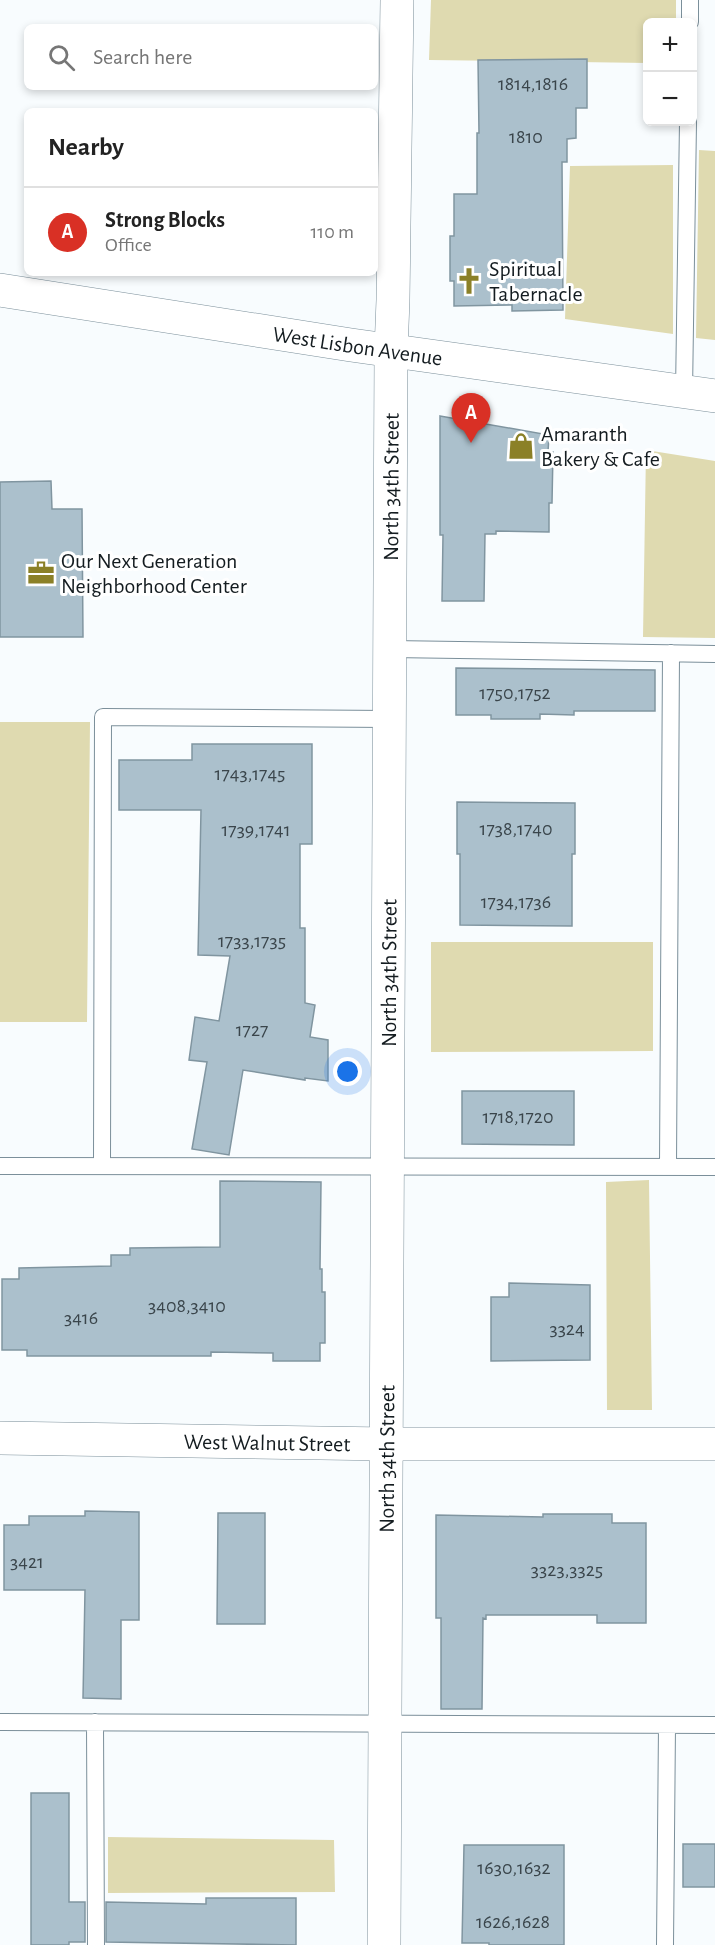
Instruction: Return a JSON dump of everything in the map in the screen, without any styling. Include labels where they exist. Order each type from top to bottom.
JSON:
[{"type":"street","name":"North 34th Street","points":[[384,1945],[391,351],[397,0]]},
{"type":"street","name":"West Lisbon Avenue","points":[[0,290],[391,351],[700,394]]},
{"type":"street","name":"West Walnut Street","points":[[0,1438],[387,1444],[715,1444]]},
{"type":"lane","points":[[690,0],[690,18]]},
{"type":"lane","points":[[688,126],[700,394]]},
{"type":"lane","points":[[391,649],[715,654]]},
{"type":"lane","points":[[668,1167],[671,653]]},
{"type":"lane","points":[[102,1166],[103,717],[389,720]]},
{"type":"lane","points":[[0,1166],[715,1167]]},
{"type":"lane","points":[[0,1722],[715,1725]]},
{"type":"lane","points":[[95,1722],[96,1945]]},
{"type":"lane","points":[[665,1945],[667,1726]]},
{"type":"shaded area","points":[[431,0],[676,0],[676,18],[643,18],[643,63],[429,60]]},
{"type":"shaded area","points":[[699,150],[715,151],[715,340],[696,338]]},
{"type":"shaded area","points":[[673,165],[673,334],[565,319],[570,166]]},
{"type":"shaded area","points":[[646,450],[715,461],[715,638],[643,637]]},
{"type":"shaded area","points":[[0,722],[90,722],[87,1022],[0,1022]]},
{"type":"shaded area","points":[[431,942],[653,942],[653,1051],[431,1052]]},
{"type":"shaded area","points":[[649,1180],[652,1410],[607,1410],[606,1182]]},
{"type":"shaded area","points":[[108,1837],[334,1840],[335,1892],[108,1893]]},
{"type":"building","points":[[587,59],[587,108],[576,108],[576,138],[567,139],[567,162],[562,162],[563,310],[512,311],[512,305],[454,306],[454,281],[450,281],[450,236],[454,236],[454,194],[477,194],[478,60]]},
{"type":"building","points":[[440,416],[549,435],[548,452],[553,452],[549,532],[496,531],[496,534],[485,534],[484,601],[442,601]]},
{"type":"building","name":"Our Next Generation Neighborhood Center","points":[[51,481],[52,509],[82,509],[83,637],[0,637],[0,482]]},
{"type":"building","points":[[456,668],[655,670],[655,711],[574,711],[574,715],[540,714],[540,719],[491,719],[491,715],[456,715]]},
{"type":"building","points":[[192,744],[312,744],[312,844],[300,844],[300,928],[305,928],[305,1003],[315,1005],[310,1037],[328,1040],[328,1081],[305,1078],[305,1080],[243,1070],[229,1155],[192,1149],[207,1062],[189,1060],[195,1017],[219,1021],[230,956],[198,955],[201,810],[119,810],[119,760],[192,760]]},
{"type":"building","points":[[457,802],[575,803],[572,926],[460,925]]},
{"type":"building","points":[[462,1091],[574,1091],[574,1145],[462,1144]]},
{"type":"building","points":[[220,1181],[321,1182],[320,1269],[322,1269],[322,1292],[325,1292],[325,1343],[320,1343],[320,1361],[273,1361],[273,1353],[211,1352],[211,1356],[27,1356],[27,1350],[2,1350],[2,1279],[19,1279],[19,1268],[111,1266],[111,1255],[130,1255],[130,1248],[220,1247]]},
{"type":"building","points":[[509,1283],[590,1285],[590,1360],[491,1361],[491,1297],[509,1297]]},
{"type":"building","points":[[85,1511],[139,1512],[139,1620],[121,1620],[121,1699],[83,1698],[85,1590],[4,1590],[4,1525],[29,1525],[29,1516],[85,1516]]},
{"type":"building","points":[[218,1513],[265,1513],[265,1624],[217,1624]]},
{"type":"building","points":[[543,1514],[612,1514],[612,1523],[646,1523],[646,1623],[597,1623],[597,1615],[486,1615],[486,1619],[483,1618],[482,1709],[441,1709],[441,1618],[436,1618],[436,1515],[543,1517]]},
{"type":"building","points":[[31,1793],[69,1793],[69,1902],[85,1902],[85,1942],[69,1942],[69,1945],[31,1945]]},
{"type":"building","points":[[683,1844],[715,1844],[715,1887],[683,1887]]},
{"type":"building","points":[[464,1845],[564,1845],[564,1945],[462,1943]]},
{"type":"building","points":[[206,1898],[296,1898],[296,1945],[106,1942],[106,1902],[206,1904]]},
{"type":"place","name":"Spiritual Tabernacle","points":[[469,281]]},
{"type":"place","name":"Strong Blocks","points":[[471,443]]},
{"type":"place","name":"Amaranth Bakery & Cafe","points":[[521,446]]},
{"type":"place","name":"Our Next Generation Neighborhood Center","points":[[41,573]]}]
